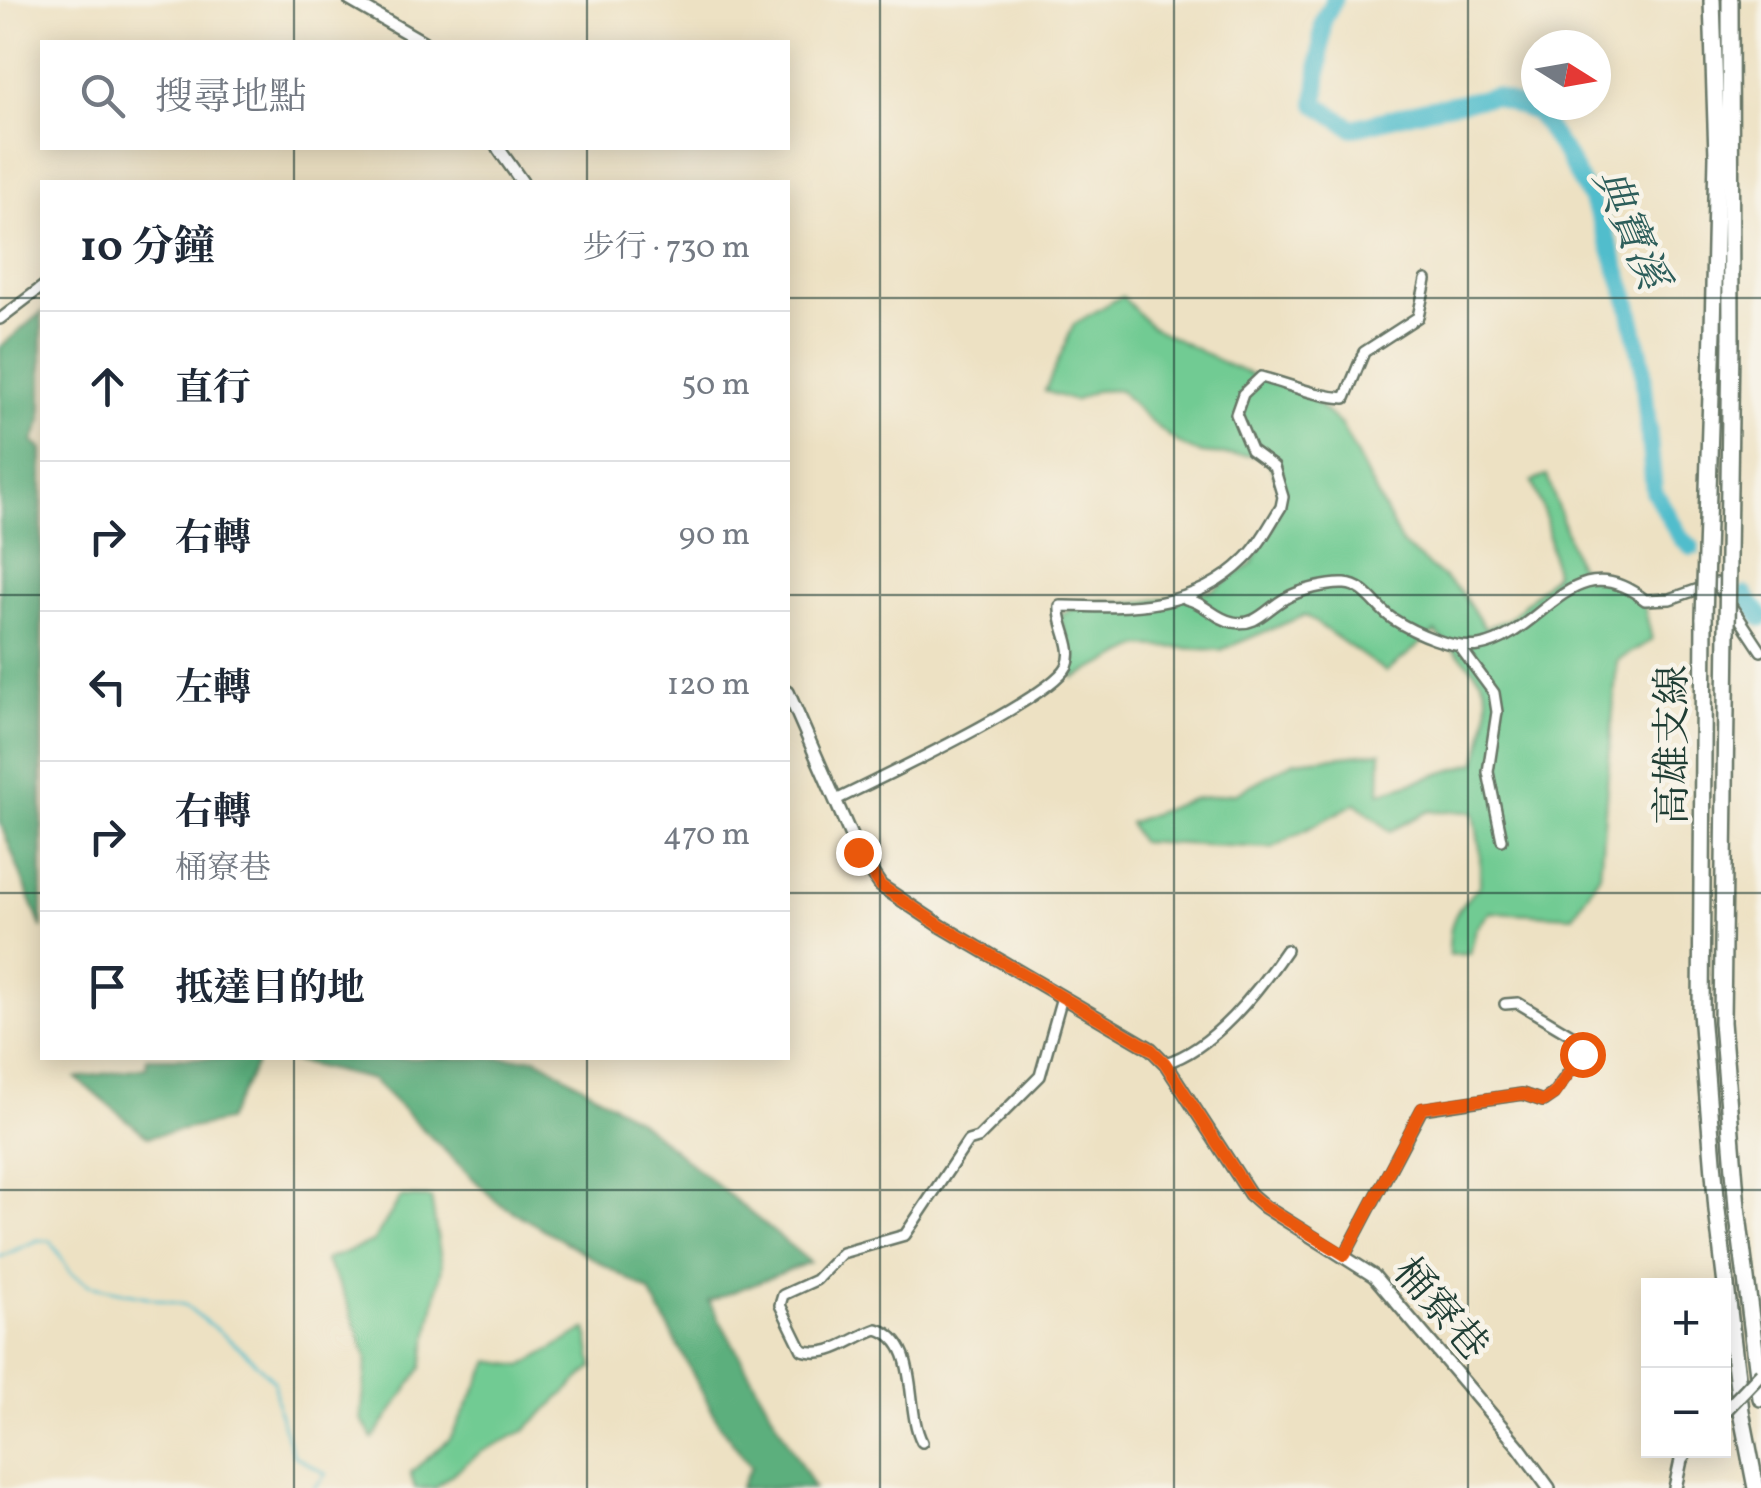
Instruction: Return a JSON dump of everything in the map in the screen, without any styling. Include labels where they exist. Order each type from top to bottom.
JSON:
[{"type":"highway","name":"高雄支線","points":[[1712,0],[1716,156],[1704,618],[1701,1013],[1717,1210],[1740,1411],[1756,1488]]},
{"type":"highway","name":"高雄支線","points":[[1730,0],[1731,341],[1722,1022],[1737,1207],[1761,1398]]},
{"type":"street","points":[[350,0],[420,40]]},
{"type":"street","points":[[499,150],[521,180]]},
{"type":"street","points":[[836,800],[1026,702],[1066,669],[1067,636],[1059,618],[1060,606],[1132,608],[1183,598],[1219,581],[1248,558],[1284,498],[1274,467],[1250,450],[1236,414],[1243,394],[1262,377],[1298,386],[1312,395],[1344,398],[1364,352],[1418,318],[1426,280]]},
{"type":"street","points":[[0,319],[40,289]]},
{"type":"street","points":[[1183,598],[1197,601],[1233,622],[1255,620],[1288,596],[1346,584],[1361,589],[1391,618],[1460,647],[1480,646],[1508,637],[1572,586],[1612,580],[1645,600],[1670,599],[1716,583],[1761,651]]},
{"type":"street","points":[[1460,647],[1494,693],[1497,712],[1488,772],[1502,840]]},
{"type":"street","name":"桶寮巷","points":[[790,696],[858,852],[881,886],[941,926],[1151,1049],[1165,1063],[1250,1194],[1374,1276],[1519,1447],[1548,1488]]},
{"type":"street","points":[[1165,1063],[1185,1058],[1225,1022],[1266,981],[1286,950]]},
{"type":"street","points":[[922,1442],[912,1416],[905,1356],[898,1342],[888,1332],[877,1329],[834,1350],[802,1350],[780,1305],[783,1295],[816,1280],[842,1254],[896,1240],[909,1231],[968,1141],[978,1138],[1040,1076],[1062,997]]},
{"type":"street","points":[[1345,1255],[1422,1108],[1522,1094],[1543,1101],[1554,1094],[1582,1054],[1580,1040],[1518,1003],[1506,1004]]},
{"type":"street","points":[[1731,1405],[1761,1374]]},
{"type":"street","points":[[1675,1488],[1682,1458]]},
{"type":"green space","points":[[1122,296],[1150,326],[1232,367],[1310,397],[1341,425],[1402,544],[1460,591],[1485,628],[1509,619],[1555,574],[1546,519],[1532,482],[1547,475],[1577,565],[1644,605],[1652,640],[1617,661],[1600,874],[1573,916],[1490,912],[1476,929],[1470,954],[1449,955],[1455,916],[1480,885],[1474,812],[1429,811],[1390,831],[1356,803],[1272,848],[1140,842],[1129,823],[1192,799],[1236,793],[1295,761],[1381,752],[1380,793],[1477,762],[1488,700],[1479,676],[1435,632],[1386,672],[1305,615],[1221,650],[1141,646],[1074,678],[1060,616],[1084,601],[1137,603],[1213,590],[1252,564],[1275,522],[1283,490],[1266,457],[1192,450],[1158,427],[1120,390],[1094,391],[1074,401],[1045,391],[1074,324]]},
{"type":"green space","points":[[40,314],[40,425],[33,442],[40,447],[40,924],[0,822],[0,347]]},
{"type":"green space","points":[[147,1060],[258,1060],[226,1121],[148,1137],[76,1078],[146,1067]]},
{"type":"green space","points":[[288,1060],[540,1060],[638,1120],[810,1262],[709,1301],[814,1488],[740,1488],[751,1467],[719,1424],[650,1292],[497,1202],[373,1080]]},
{"type":"green space","points":[[401,1197],[431,1198],[442,1266],[422,1368],[373,1439],[361,1419],[367,1357],[344,1294],[325,1260],[373,1242]]},
{"type":"green space","points":[[587,1329],[593,1367],[524,1431],[481,1452],[434,1488],[415,1488],[410,1473],[450,1439],[490,1361],[522,1366]]},
{"type":"waterway","name":"典寶溪","points":[[1334,0],[1323,21],[1316,104],[1353,128],[1494,96],[1537,113],[1567,157],[1599,215],[1628,299],[1642,363],[1654,491],[1681,538],[1691,547]]},
{"type":"waterway","name":"典寶溪","points":[[1691,547],[1699,554]]},
{"type":"waterway","name":"典寶溪","points":[[1735,586],[1745,595]]},
{"type":"waterway","name":"典寶溪","points":[[1745,595],[1761,618]]},
{"type":"waterway","points":[[0,1257],[38,1240],[51,1241],[70,1272],[89,1285],[185,1305],[245,1352],[274,1381],[278,1409],[293,1455],[326,1474],[314,1488]]},
{"type":"route","points":[[858,852],[881,886],[941,926],[1151,1049],[1165,1063],[1250,1194],[1345,1255],[1422,1108],[1522,1094],[1543,1101],[1554,1094],[1582,1054]]}]
